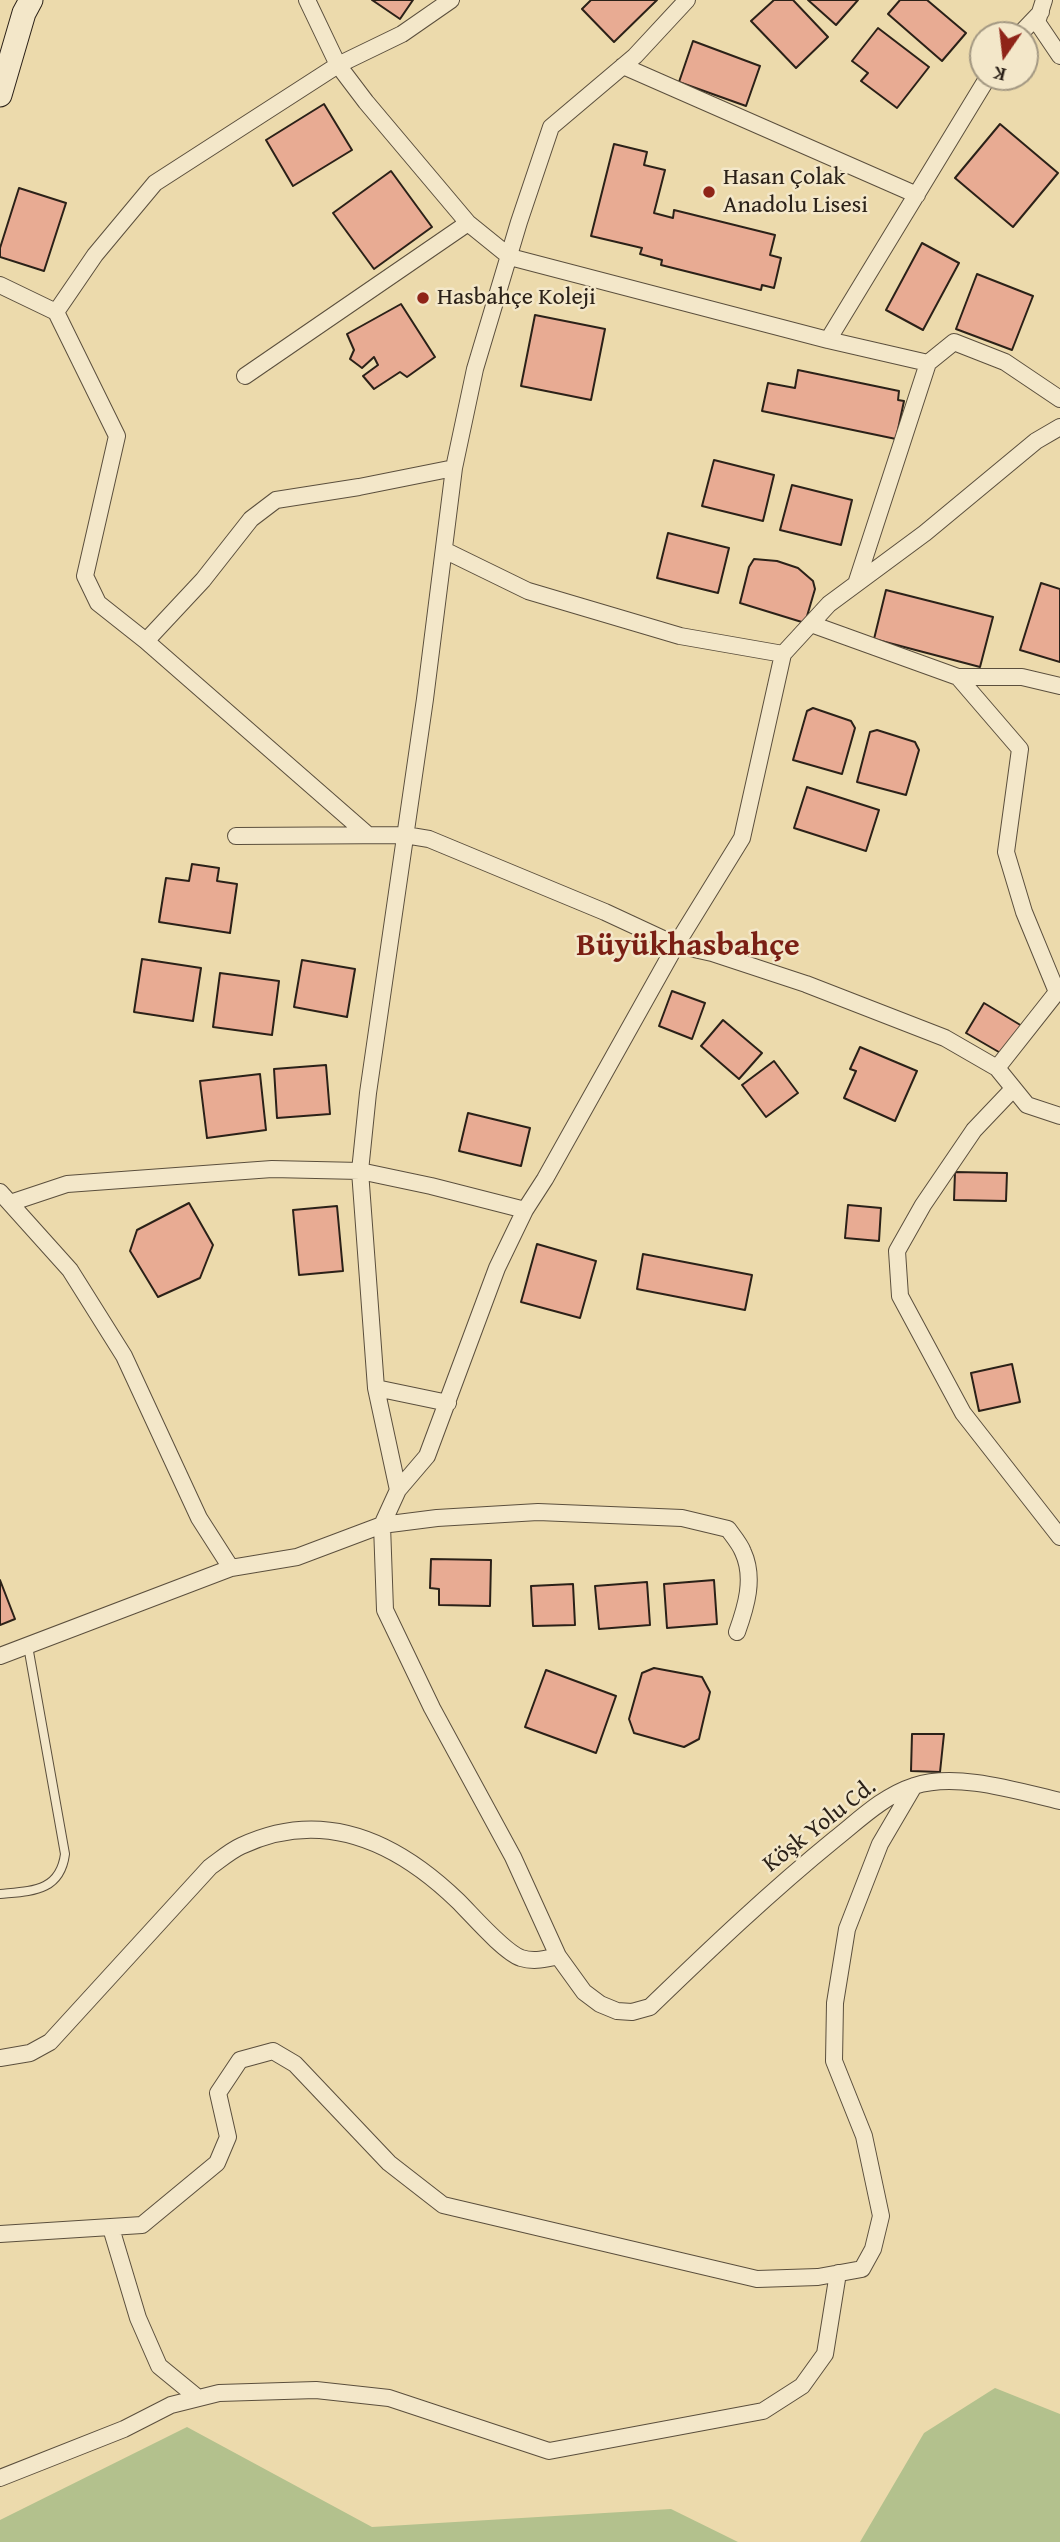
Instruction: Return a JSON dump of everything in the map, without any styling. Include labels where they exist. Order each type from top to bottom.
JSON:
[{"type":"street","points":[[0,95],[24,13],[31,0]]},
{"type":"street","points":[[307,0],[338,65],[366,102],[468,223],[510,257],[828,340],[928,363]]},
{"type":"street","points":[[56,312],[95,255],[155,183],[338,65],[402,34],[451,0]]},
{"type":"street","points":[[398,1490],[376,1388],[360,1171],[370,1079],[454,468],[475,369],[551,127],[623,66],[687,0]]},
{"type":"street","points":[[1030,21],[1042,6]]},
{"type":"street","points":[[1042,6],[1037,22],[1060,56]]},
{"type":"street","points":[[623,66],[917,195]]},
{"type":"street","points":[[828,340],[980,91]]},
{"type":"street","points":[[245,376],[468,223]]},
{"type":"street","points":[[0,285],[56,312],[117,436],[85,576],[98,603],[146,641],[368,835]]},
{"type":"street","points":[[856,584],[928,363],[954,342],[1004,362],[1060,399]]},
{"type":"street","points":[[0,2058],[30,2053],[50,2042],[210,1867],[238,1847],[267,1835],[286,1831],[331,1831],[360,1837],[387,1848],[413,1862],[436,1880],[511,1953],[528,1960],[558,1956],[513,1857],[432,1708],[385,1610],[382,1525],[398,1490],[427,1456],[449,1403],[497,1268],[525,1210],[676,945],[742,838],[783,654],[829,604],[925,533],[1036,441],[1060,427]]},
{"type":"street","points":[[146,641],[203,580],[251,519],[276,500],[454,468]]},
{"type":"street","points":[[444,550],[528,591],[680,636],[783,654]]},
{"type":"street","points":[[811,624],[958,677],[1022,677],[1060,686]]},
{"type":"street","points":[[958,677],[1020,749],[1006,852],[1024,912],[1054,968],[1057,992],[997,1068]]},
{"type":"street","points":[[236,836],[405,835],[429,839],[605,912],[676,945],[712,953],[879,1011],[945,1038],[997,1068],[1027,1105],[1060,1116]]},
{"type":"street","points":[[1013,1088],[974,1130],[923,1205],[897,1251],[900,1296],[963,1413],[1060,1537]]},
{"type":"street","points":[[231,1568],[199,1518],[124,1356],[70,1270],[5,1198],[67,1184],[272,1169],[360,1171],[525,1210]]},
{"type":"street","points":[[376,1388],[449,1403]]},
{"type":"street","points":[[0,1656],[231,1568],[297,1557],[382,1525],[437,1518],[538,1512],[682,1518],[728,1529],[743,1552],[750,1581],[737,1632]]},
{"type":"street","name":"Köşk Yolu Cd.","points":[[558,1956],[584,1992],[600,2004],[617,2011],[650,2007],[789,1877],[880,1802],[914,1786],[948,1782],[982,1783],[1060,1801]]},
{"type":"street","points":[[0,2234],[142,2225],[217,2163],[228,2137],[218,2093],[240,2060],[273,2051],[295,2064],[389,2163],[443,2205],[757,2279],[818,2277],[862,2269],[873,2249],[881,2216],[864,2136],[834,2061],[835,2003],[847,1930],[880,1844],[914,1786]]},
{"type":"street","points":[[111,2228],[138,2318],[159,2366],[198,2398]]},
{"type":"street","points":[[0,2478],[113,2434],[172,2405],[219,2393],[316,2390],[389,2398],[549,2451],[763,2411],[802,2386],[825,2354],[838,2273]]},
{"type":"lane","points":[[0,1894],[44,1887],[61,1870],[65,1854],[28,1646]]},
{"type":"green space","points":[[995,2388],[1060,2414],[1060,2542],[860,2542],[924,2433]]},
{"type":"green space","points":[[187,2427],[372,2527],[671,2509],[738,2542],[0,2542],[0,2520]]},
{"type":"building","points":[[372,0],[413,0],[400,19]]},
{"type":"building","points":[[591,0],[657,0],[614,42],[582,9]]},
{"type":"building","points":[[774,0],[793,0],[828,37],[796,68],[751,21]]},
{"type":"building","points":[[808,0],[858,0],[836,25]]},
{"type":"building","points":[[900,0],[927,0],[966,33],[942,61],[888,14]]},
{"type":"building","points":[[878,28],[929,67],[897,108],[861,81],[868,73],[852,61]]},
{"type":"building","points":[[693,41],[760,66],[746,106],[679,82]]},
{"type":"building","points":[[324,104],[352,150],[293,186],[266,140]]},
{"type":"building","points":[[1000,124],[1058,173],[1013,227],[955,178]]},
{"type":"building","name":"Hasan Çolak Anadolu Lisesi","points":[[614,144],[647,152],[644,165],[665,170],[654,213],[673,218],[674,210],[775,235],[770,255],[781,258],[774,288],[762,285],[761,290],[661,265],[662,260],[640,254],[642,248],[591,236]]},
{"type":"building","points":[[391,171],[432,227],[374,269],[333,213]]},
{"type":"building","points":[[19,188],[66,203],[44,271],[0,257],[0,248]]},
{"type":"building","points":[[922,243],[959,263],[923,330],[886,310]]},
{"type":"building","points":[[977,274],[1033,296],[1012,350],[956,329]]},
{"type":"building","name":"Hasbahçe Koleji","points":[[401,304],[435,357],[407,377],[400,372],[374,389],[363,376],[378,365],[374,357],[362,368],[350,359],[354,350],[347,334]]},
{"type":"building","points":[[535,315],[605,329],[591,400],[521,386]]},
{"type":"building","points":[[798,370],[899,391],[898,400],[904,401],[896,439],[762,411],[768,383],[795,388]]},
{"type":"building","points":[[714,460],[774,475],[763,521],[702,506]]},
{"type":"building","points":[[792,485],[852,500],[841,545],[780,530]]},
{"type":"building","points":[[668,533],[729,548],[718,593],[657,578]]},
{"type":"building","points":[[754,559],[777,561],[798,568],[813,581],[815,589],[805,623],[740,603],[749,567]]},
{"type":"building","points":[[1041,583],[1060,589],[1060,662],[1020,650]]},
{"type":"building","points":[[886,590],[993,617],[980,667],[874,639]]},
{"type":"building","points":[[813,708],[851,721],[855,728],[842,774],[793,760],[807,711]]},
{"type":"building","points":[[877,730],[915,742],[919,750],[906,795],[857,782],[870,732]]},
{"type":"building","points":[[807,787],[879,810],[866,851],[794,828]]},
{"type":"building","points":[[192,864],[219,868],[217,881],[237,884],[230,933],[159,922],[166,878],[189,881]]},
{"type":"building","points":[[142,959],[201,968],[193,1021],[134,1012]]},
{"type":"building","points":[[302,960],[355,969],[347,1017],[294,1007]]},
{"type":"building","points":[[220,973],[279,981],[272,1035],[213,1027]]},
{"type":"building","points":[[672,991],[705,1003],[692,1039],[659,1026]]},
{"type":"building","points":[[984,1003],[1022,1026],[1004,1055],[966,1033]]},
{"type":"building","points":[[723,1020],[762,1053],[739,1079],[701,1046]]},
{"type":"building","points":[[860,1047],[917,1071],[895,1121],[844,1098],[856,1071],[850,1069]]},
{"type":"building","points":[[774,1061],[798,1093],[766,1117],[742,1085]]},
{"type":"building","points":[[326,1065],[330,1114],[277,1118],[274,1069]]},
{"type":"building","points":[[260,1074],[266,1130],[207,1138],[200,1081]]},
{"type":"building","points":[[468,1113],[530,1128],[521,1166],[459,1151]]},
{"type":"building","points":[[955,1172],[1007,1173],[1006,1201],[954,1200]]},
{"type":"building","points":[[189,1203],[213,1245],[200,1278],[158,1297],[130,1251],[137,1230]]},
{"type":"building","points":[[848,1205],[881,1208],[879,1241],[845,1238]]},
{"type":"building","points":[[337,1206],[343,1271],[299,1275],[293,1210]]},
{"type":"building","points":[[537,1244],[596,1261],[580,1318],[521,1302]]},
{"type":"building","points":[[643,1254],[752,1275],[745,1310],[637,1289]]},
{"type":"building","points":[[1012,1364],[1020,1402],[979,1411],[971,1373]]},
{"type":"building","points":[[431,1559],[491,1560],[490,1606],[439,1605],[439,1589],[430,1588]]},
{"type":"building","points":[[0,1580],[15,1619],[0,1625]]},
{"type":"building","points":[[714,1580],[717,1624],[667,1628],[664,1584]]},
{"type":"building","points":[[647,1582],[650,1625],[599,1629],[595,1586]]},
{"type":"building","points":[[573,1584],[575,1625],[533,1626],[531,1586]]},
{"type":"building","points":[[654,1668],[702,1677],[710,1692],[699,1739],[684,1747],[634,1733],[629,1719],[642,1673]]},
{"type":"building","points":[[546,1670],[616,1696],[596,1753],[525,1727]]},
{"type":"building","points":[[912,1734],[944,1734],[940,1772],[911,1771]]},
{"type":"place","name":"Hasan Çolak Anadolu Lisesi","points":[[709,192]]},
{"type":"place","name":"Hasbahçe Koleji","points":[[423,298]]},
{"type":"district","name":"Büyükhasbahçe","points":[[688,947]]}]
